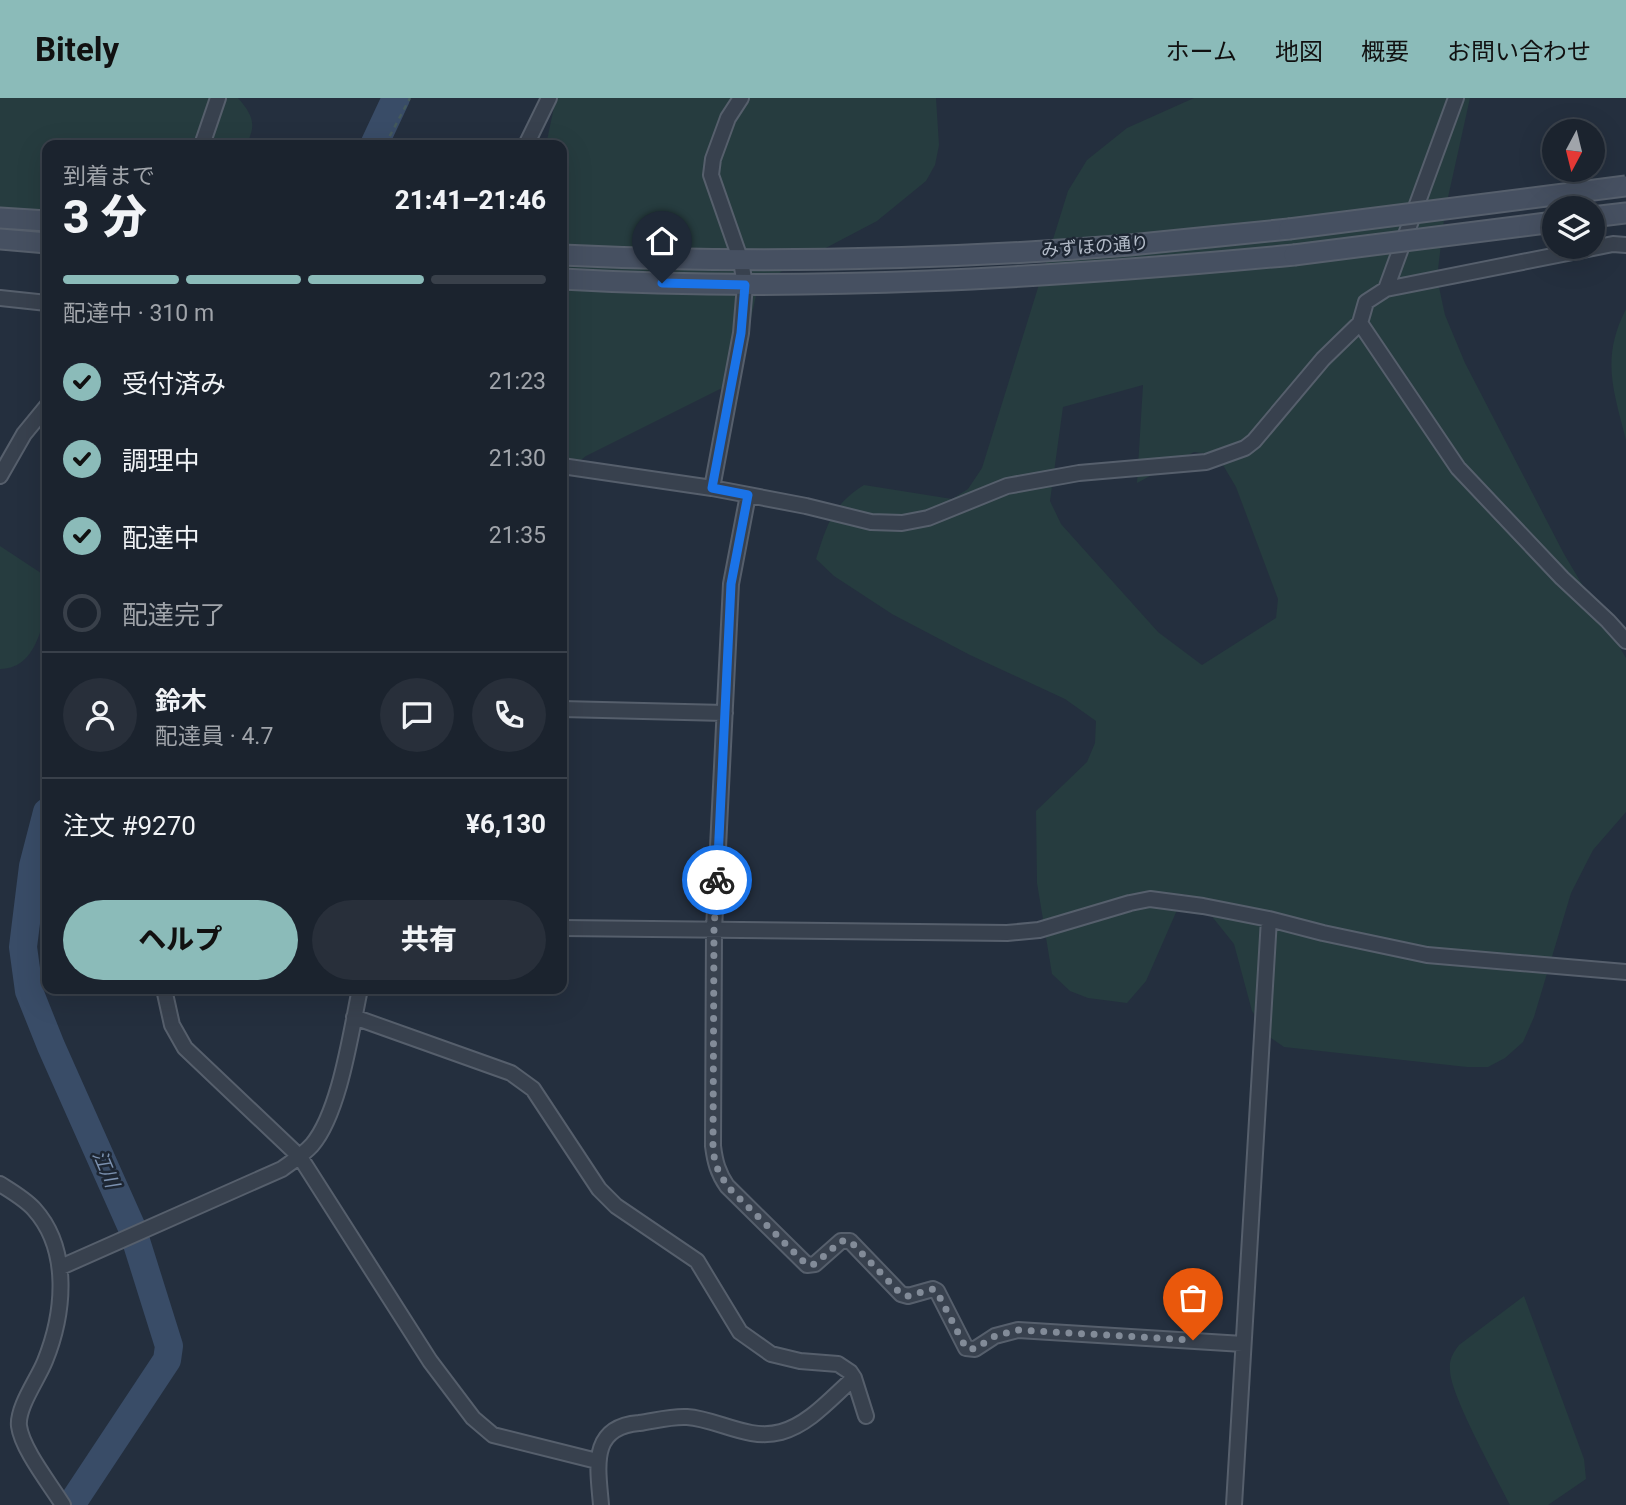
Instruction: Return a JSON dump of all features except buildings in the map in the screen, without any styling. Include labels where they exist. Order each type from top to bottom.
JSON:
[{"type":"street","points":[[204,140],[218,98]]},
{"type":"street","points":[[529,140],[550,98]]},
{"type":"street","points":[[712,488],[741,333],[745,285],[741,261],[711,175],[713,159],[728,118],[741,98]]},
{"type":"street","points":[[1386,289],[1456,98]]},
{"type":"street","name":"みずほの通り","points":[[567,255],[741,261],[964,255],[1130,245],[1289,229],[1626,186]]},
{"type":"street","points":[[1605,215],[1626,213]]},
{"type":"street","points":[[0,218],[42,221]]},
{"type":"street","name":"みずほの通り","points":[[567,279],[745,285],[989,279],[1134,270],[1294,255],[1542,224]]},
{"type":"street","points":[[0,239],[42,243]]},
{"type":"street","points":[[567,467],[712,488],[871,522],[902,523],[928,518],[1007,486],[1079,472],[1206,462],[1244,448],[1254,441],[1323,359],[1360,323],[1366,302],[1386,289],[1614,244],[1626,245]]},
{"type":"street","points":[[0,299],[42,303]]},
{"type":"street","points":[[1360,323],[1458,468],[1626,641]]},
{"type":"street","points":[[0,475],[24,434],[42,412]]},
{"type":"street","points":[[748,495],[731,584],[714,929],[713,1146],[715,1164],[727,1186],[807,1265],[815,1264],[841,1241],[850,1241],[901,1294],[908,1296],[933,1289],[966,1348],[975,1349],[995,1336],[1018,1330],[1243,1343]]},
{"type":"street","points":[[567,709],[725,713]]},
{"type":"street","points":[[567,928],[1007,933],[1039,930],[1150,899],[1269,919],[1427,955],[1626,972]]},
{"type":"street","points":[[1234,1505],[1269,919]]},
{"type":"street","points":[[165,994],[172,1026],[185,1048],[300,1157],[430,1361],[473,1418],[493,1435],[597,1461]]},
{"type":"street","points":[[61,1267],[282,1168],[300,1157],[314,1143],[330,1114],[359,994]]},
{"type":"street","points":[[354,1017],[511,1073],[533,1089],[599,1189],[616,1206],[697,1261],[740,1332],[771,1354],[800,1361],[838,1364],[850,1372],[866,1416]]},
{"type":"street","points":[[0,1184],[33,1207],[48,1227],[61,1267],[56,1326],[45,1361],[22,1409],[19,1425],[27,1448],[63,1505]]},
{"type":"street","points":[[601,1505],[597,1461],[606,1435],[628,1423],[686,1417],[749,1433],[780,1432],[807,1420],[853,1378]]},
{"type":"path","points":[[388,140],[410,98]]},
{"type":"green space","points":[[0,98],[238,98],[250,115],[252,132],[248,140],[42,140],[42,215],[0,245]]},
{"type":"green space","points":[[556,98],[936,98],[939,145],[935,165],[926,181],[877,221],[782,271],[757,291],[739,373],[726,386],[586,456],[567,471],[567,140],[547,140]]},
{"type":"green space","points":[[1194,98],[1470,98],[1445,211],[1437,278],[1445,315],[1465,363],[1564,554],[1626,658],[1626,812],[1593,850],[1571,893],[1534,1017],[1523,1042],[1505,1058],[1488,1067],[1284,1047],[1271,1038],[1252,1011],[1234,944],[1202,904],[1184,894],[1146,981],[1127,1003],[1088,998],[1070,991],[1052,974],[1037,883],[1036,811],[1087,762],[1095,743],[1096,721],[1065,699],[970,655],[892,614],[834,576],[816,559],[832,517],[845,500],[864,485],[952,499],[968,489],[982,468],[1068,191],[1087,160],[1127,128]],"holes":[[[1143,385],[1137,483],[1194,452],[1217,455],[1236,487],[1278,599],[1276,618],[1202,665],[1158,632],[1061,524],[1050,501],[1063,407]]]},
{"type":"green space","points":[[1626,309],[1626,440],[1614,389],[1612,359],[1618,327]]},
{"type":"green space","points":[[0,546],[42,574],[42,624],[33,648],[25,659],[14,666],[0,669]]},
{"type":"green space","points":[[1524,1296],[1584,1459],[1586,1479],[1548,1505],[1510,1505],[1466,1417],[1450,1370],[1452,1356],[1459,1345]]},
{"type":"waterway","name":"江川","points":[[376,140],[396,98]]},
{"type":"waterway","name":"江川","points":[[42,831],[33,866],[23,947],[29,991],[132,1228],[169,1346],[167,1360],[71,1505]]},
{"type":"way so far","points":[[717,880],[714,929],[715,1164],[727,1186],[807,1265],[815,1264],[841,1241],[850,1241],[901,1294],[908,1296],[933,1289],[937,1292],[966,1348],[975,1349],[995,1336],[1018,1330],[1193,1340]]},
{"type":"route","points":[[662,283],[745,285],[741,333],[712,488],[748,495],[731,584],[717,880]]}]
